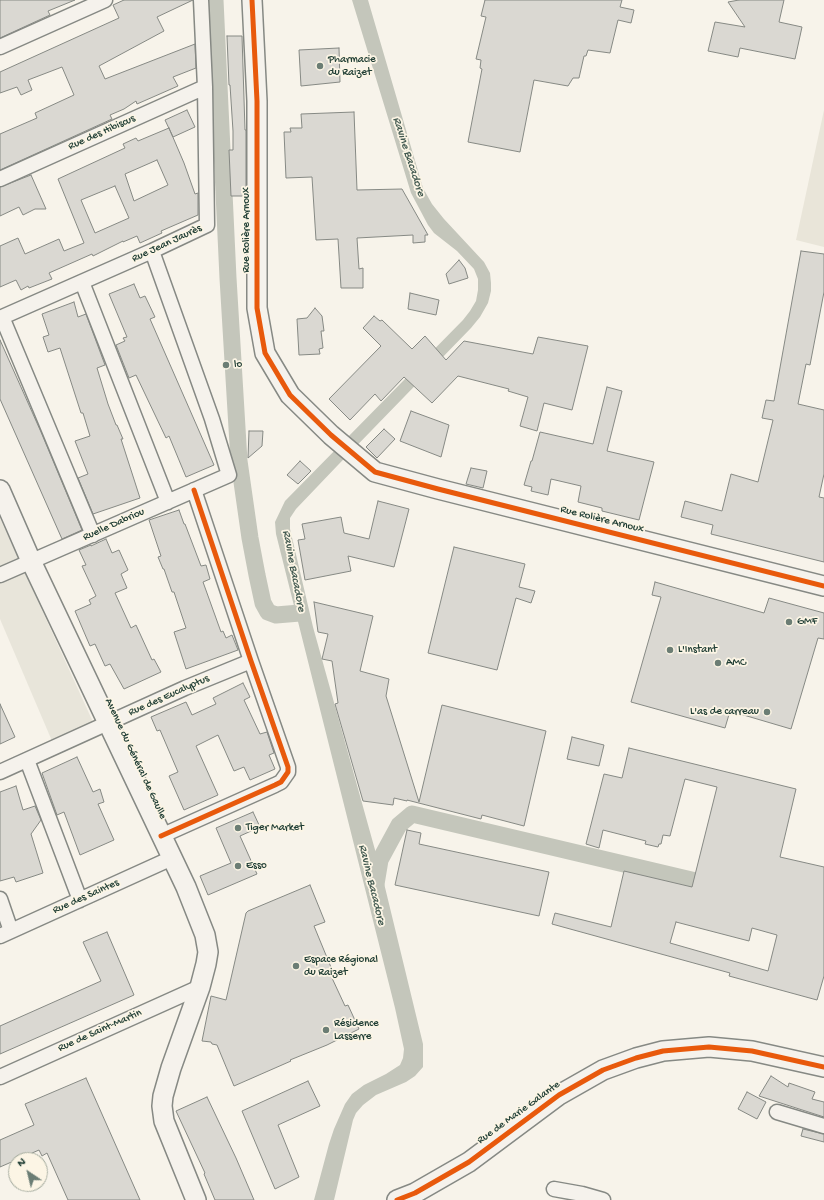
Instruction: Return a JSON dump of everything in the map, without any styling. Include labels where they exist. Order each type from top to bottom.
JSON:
[{"type":"street","points":[[0,47],[104,0]]},
{"type":"street","points":[[201,0],[205,87]]},
{"type":"street","name":"Rue Rolière Arnoux","points":[[252,0],[257,101],[257,308],[265,353],[290,396],[331,435],[375,472],[824,586]]},
{"type":"street","name":"Rue des Hibiscus","points":[[0,179],[205,87]]},
{"type":"street","name":"Rue Jean Jaurès","points":[[1,318],[207,225],[205,87]]},
{"type":"street","name":"Ruelle Dabriou","points":[[0,575],[229,475],[212,419],[152,251]]},
{"type":"street","points":[[82,282],[168,502]]},
{"type":"street","points":[[1,318],[93,535]]},
{"type":"street","name":"Avenue du Général de Gaulle","points":[[0,490],[31,561],[186,887],[206,939],[208,952],[200,987],[171,1068],[163,1096],[162,1106],[164,1121],[196,1200]]},
{"type":"street","points":[[161,836],[282,782],[288,772],[288,766],[194,490]]},
{"type":"street","name":"Rue des Eucalyptus","points":[[0,772],[185,688],[251,661]]},
{"type":"street","points":[[28,760],[80,900]]},
{"type":"street","name":"Rue des Saintes","points":[[6,933],[172,858]]},
{"type":"street","points":[[0,899],[6,933]]},
{"type":"street","name":"Rue de Saint-Martin","points":[[0,1076],[200,987]]},
{"type":"street","name":"Rue de Marie Galante","points":[[397,1200],[415,1192],[469,1162],[559,1095],[603,1070],[636,1058],[663,1051],[710,1047],[752,1052],[824,1067]]},
{"type":"street","points":[[777,1112],[824,1126]]},
{"type":"street","points":[[554,1189],[582,1194],[603,1200]]},
{"type":"shaded area","points":[[824,110],[824,247],[796,240]]},
{"type":"shaded area","points":[[0,518],[93,722],[52,741],[0,619]]},
{"type":"water","name":"Ravine Bacadore","points":[[352,0],[368,0],[423,188],[432,204],[444,219],[484,262],[490,273],[491,291],[488,303],[480,317],[471,328],[296,509],[290,518],[290,529],[313,627],[382,875],[423,1044],[423,1067],[415,1076],[406,1082],[376,1095],[363,1105],[356,1113],[334,1200],[314,1200],[329,1144],[345,1104],[352,1094],[364,1085],[400,1065],[403,1058],[404,1049],[276,534],[275,522],[285,501],[463,320],[476,301],[478,290],[478,279],[474,269],[457,251],[434,233],[428,225],[411,193]]},
{"type":"building","points":[[0,0],[75,0],[48,11],[50,15],[0,38]]},
{"type":"building","points":[[124,0],[193,0],[157,17],[164,31],[99,66],[105,79],[195,44],[196,68],[173,77],[178,86],[137,104],[136,101],[124,109],[110,115],[112,119],[0,170],[0,134],[37,118],[35,113],[74,95],[62,67],[28,80],[32,90],[21,95],[17,87],[0,93],[0,72],[119,18],[113,5]]},
{"type":"building","points":[[485,0],[622,0],[620,7],[634,10],[631,23],[618,20],[610,53],[588,50],[586,56],[584,56],[579,78],[573,78],[568,86],[534,80],[520,152],[468,142],[482,69],[480,68],[481,60],[476,59],[486,17],[481,16]]},
{"type":"building","points":[[739,0],[784,0],[779,22],[802,27],[795,59],[740,48],[738,57],[708,51],[715,22],[745,27],[728,2]]},
{"type":"building","points":[[227,36],[242,36],[246,130],[246,196],[231,196],[229,150],[233,150],[233,131]]},
{"type":"building","name":"Pharmacie du Raizet","points":[[339,48],[340,82],[301,86],[299,50]]},
{"type":"building","points":[[187,110],[195,127],[173,137],[165,120]]},
{"type":"building","points":[[354,112],[357,190],[402,189],[428,235],[425,235],[425,242],[413,243],[413,235],[357,238],[359,269],[363,268],[363,288],[341,288],[338,239],[316,240],[312,177],[286,178],[284,132],[291,132],[290,128],[302,128],[301,114]]},
{"type":"building","points":[[169,128],[195,194],[198,193],[198,215],[161,231],[162,233],[140,243],[137,236],[123,241],[93,256],[92,254],[49,273],[52,279],[29,288],[28,286],[21,290],[16,280],[0,287],[0,246],[18,238],[25,254],[59,239],[64,251],[84,243],[58,179],[125,148],[123,144],[136,138],[138,141]],"holes":[[[157,160],[168,185],[134,201],[125,174]],[[115,186],[129,218],[95,233],[81,200]]]},
{"type":"building","points":[[31,175],[46,209],[35,209],[23,215],[19,207],[0,216],[0,187]]},
{"type":"building","points":[[801,251],[824,254],[824,292],[810,365],[806,364],[798,404],[824,410],[824,474],[819,497],[824,498],[824,562],[711,534],[713,525],[681,517],[685,501],[722,511],[731,474],[758,482],[773,420],[762,418],[766,400],[774,401]]},
{"type":"building","points":[[459,260],[465,268],[468,278],[449,284],[446,274]]},
{"type":"building","points":[[134,284],[140,298],[145,296],[155,317],[150,319],[214,465],[186,477],[169,436],[166,438],[136,375],[129,378],[116,345],[125,341],[123,338],[127,337],[109,294]]},
{"type":"building","points":[[410,293],[439,300],[436,315],[408,309]]},
{"type":"building","points":[[74,302],[78,317],[86,314],[105,365],[97,368],[108,404],[123,439],[121,439],[140,498],[93,514],[78,478],[88,474],[75,441],[90,436],[60,348],[48,352],[43,337],[49,335],[42,314]]},
{"type":"building","points":[[315,308],[322,316],[324,331],[321,331],[323,348],[319,349],[320,354],[299,355],[297,319],[307,318]]},
{"type":"building","points":[[374,316],[380,321],[382,320],[412,349],[425,336],[446,360],[464,341],[533,354],[538,337],[588,346],[572,410],[544,403],[537,431],[520,426],[528,397],[508,391],[509,389],[458,376],[432,403],[404,377],[381,401],[375,394],[350,420],[329,399],[381,346],[363,328]]},
{"type":"building","points":[[0,340],[82,530],[62,539],[0,399]]},
{"type":"building","points":[[607,387],[622,391],[607,451],[654,462],[639,520],[602,511],[602,508],[578,502],[581,486],[551,479],[548,495],[531,491],[532,487],[524,485],[540,432],[593,444]]},
{"type":"building","points":[[411,411],[449,425],[441,457],[400,441]]},
{"type":"building","points":[[384,429],[395,439],[377,458],[366,447]]},
{"type":"building","points":[[249,431],[263,431],[262,446],[248,458]]},
{"type":"building","points":[[300,461],[311,471],[298,484],[287,475]]},
{"type":"building","points":[[471,468],[487,471],[483,488],[466,484]]},
{"type":"building","points":[[378,501],[409,509],[394,567],[348,556],[351,571],[305,580],[298,540],[305,539],[302,524],[341,517],[344,533],[369,539]]},
{"type":"building","points":[[179,510],[201,566],[206,565],[210,579],[203,582],[221,632],[223,631],[226,638],[232,635],[238,650],[186,669],[174,632],[186,628],[174,592],[172,592],[158,557],[161,556],[149,520]]},
{"type":"building","points":[[106,539],[112,553],[119,550],[128,570],[121,574],[127,588],[115,593],[131,628],[136,625],[152,660],[154,659],[161,672],[124,689],[110,664],[105,666],[95,644],[90,646],[75,611],[91,604],[89,600],[96,596],[82,566],[86,565],[79,550]]},
{"type":"building","points":[[454,547],[525,564],[519,587],[535,591],[531,603],[516,598],[497,670],[428,653]]},
{"type":"building","points":[[655,582],[764,613],[769,598],[824,613],[824,639],[818,638],[791,729],[730,711],[725,728],[631,702],[661,597],[652,595]]},
{"type":"building","points":[[314,602],[373,616],[360,671],[389,679],[386,696],[419,802],[442,705],[546,731],[524,826],[482,815],[481,819],[407,800],[394,798],[393,805],[363,801],[335,704],[338,703],[332,661],[322,659],[328,634],[318,632]]},
{"type":"building","points":[[243,683],[250,697],[244,700],[260,734],[267,732],[274,753],[269,755],[275,769],[250,780],[244,767],[234,771],[218,735],[196,746],[218,795],[184,810],[169,776],[178,772],[160,730],[157,731],[151,717],[186,702],[192,715],[216,704],[213,698]]},
{"type":"building","points":[[0,704],[15,737],[0,744]]},
{"type":"building","points":[[572,737],[604,745],[599,766],[567,759]]},
{"type":"building","points":[[629,748],[796,789],[780,857],[824,867],[824,976],[817,1000],[729,976],[730,973],[552,924],[555,913],[611,927],[624,871],[692,887],[717,787],[685,779],[670,836],[663,835],[661,844],[659,844],[658,847],[645,844],[646,841],[603,830],[599,848],[586,844],[604,774],[622,778]],"holes":[[[676,922],[749,941],[752,928],[777,935],[768,971],[670,943]]]},
{"type":"building","points":[[77,757],[93,792],[100,789],[104,802],[98,804],[114,840],[80,855],[64,812],[57,815],[42,773]]},
{"type":"building","points":[[16,786],[23,810],[35,806],[41,820],[31,834],[43,873],[16,882],[14,877],[0,881],[0,792]]},
{"type":"building","name":"Esso","points":[[253,812],[260,827],[240,836],[257,874],[208,895],[200,876],[231,863],[216,828]]},
{"type":"building","points":[[407,830],[421,833],[419,844],[549,872],[539,916],[395,885]]},
{"type":"building","points":[[310,885],[325,922],[314,926],[335,977],[332,978],[345,1006],[348,1005],[359,1029],[327,1045],[290,1060],[291,1061],[234,1086],[217,1045],[212,1044],[211,1042],[202,1041],[211,996],[226,1000],[246,913]]},
{"type":"building","points":[[107,932],[134,995],[0,1054],[0,1026],[101,981],[83,942]]},
{"type":"building","points":[[771,1076],[788,1087],[789,1083],[815,1092],[812,1099],[824,1102],[824,1117],[759,1096]]},
{"type":"building","points":[[86,1078],[140,1200],[68,1200],[48,1155],[48,1152],[40,1152],[39,1150],[34,1152],[8,1152],[8,1164],[0,1167],[0,1140],[34,1125],[25,1104]]},
{"type":"building","points":[[308,1081],[320,1106],[278,1125],[299,1177],[275,1189],[242,1111]]},
{"type":"building","points":[[747,1092],[766,1102],[757,1119],[738,1109]]},
{"type":"building","points":[[207,1097],[254,1200],[215,1200],[204,1174],[205,1173],[176,1111]]},
{"type":"building","points":[[803,1129],[824,1134],[824,1142],[801,1136]]},
{"type":"waterway","name":"Ravine Bacadore","points":[[215,0],[228,278],[239,461],[250,538],[263,603],[268,612],[276,615],[300,613]]},
{"type":"waterway","name":"Ravine Bacadore","points":[[375,890],[380,860],[399,825],[412,814],[717,886]]},
{"type":"cycle path","points":[[252,0],[257,101],[257,308],[265,353],[290,395],[331,435],[375,472],[824,586]]},
{"type":"cycle path","points":[[161,836],[281,782],[288,772],[288,767],[194,490]]},
{"type":"cycle path","points":[[397,1200],[415,1193],[469,1162],[559,1095],[603,1070],[636,1058],[663,1051],[709,1047],[752,1051],[824,1067]]},
{"type":"place","name":"Pharmacie du Raizet","points":[[320,66]]},
{"type":"place","name":"lo","points":[[226,365]]},
{"type":"place","name":"GMF","points":[[789,622]]},
{"type":"place","name":"L'Instant","points":[[670,650]]},
{"type":"place","name":"AMC","points":[[718,663]]},
{"type":"place","name":"L'as de carreau","points":[[767,712]]},
{"type":"place","name":"Tiger Market","points":[[238,828]]},
{"type":"place","name":"Esso","points":[[238,866]]},
{"type":"place","name":"Espace Régional du Raizet","points":[[296,966]]},
{"type":"place","name":"Résidence Lasserre","points":[[326,1030]]}]
